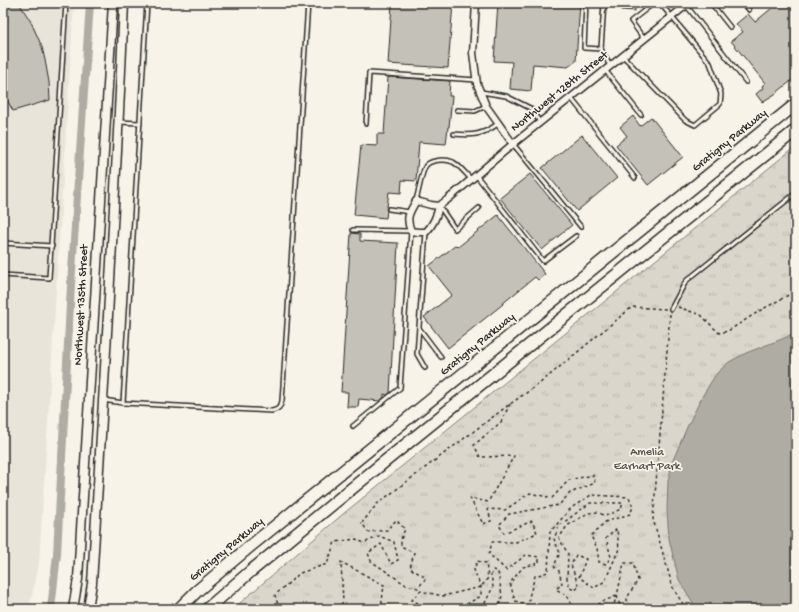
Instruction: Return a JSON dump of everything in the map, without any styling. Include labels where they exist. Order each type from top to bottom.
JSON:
[{"type":"highway","name":"Gratigny Parkway","points":[[179,609],[197,591],[248,548],[796,104]]},
{"type":"highway","points":[[207,609],[378,466],[796,130]]},
{"type":"main road","name":"Northwest 135th Street","points":[[73,609],[78,580],[113,3]]},
{"type":"main road","points":[[88,609],[92,583],[103,400],[119,122],[124,3]]},
{"type":"main road","points":[[89,399],[103,400]]},
{"type":"street","points":[[476,3],[473,53],[477,84],[486,106],[514,144]]},
{"type":"street","name":"Northwest 128th Street","points":[[439,206],[540,122],[687,4]]},
{"type":"street","points":[[416,201],[439,206],[434,222],[426,232],[411,231],[408,225],[408,219],[416,201]]},
{"type":"lane","points":[[3,275],[49,278],[66,3]]},
{"type":"lane","points":[[123,403],[147,3]]},
{"type":"lane","points":[[103,400],[123,403],[272,411],[281,405],[308,3]]},
{"type":"lane","points":[[586,3],[584,48],[601,49]]},
{"type":"lane","points":[[604,3],[601,49],[608,68],[641,115]]},
{"type":"lane","points":[[644,39],[631,22],[654,3]]},
{"type":"lane","points":[[624,56],[685,120],[695,125],[720,104],[720,94],[710,63],[660,3]]},
{"type":"lane","points":[[711,3],[730,26]]},
{"type":"lane","points":[[744,3],[749,10]]},
{"type":"lane","points":[[687,4],[746,82]]},
{"type":"lane","points":[[366,124],[369,73],[477,80]]},
{"type":"lane","points":[[480,91],[506,96],[530,108],[540,122]]},
{"type":"lane","points":[[570,98],[635,178]]},
{"type":"lane","points":[[457,110],[475,111],[486,106]]},
{"type":"lane","points":[[119,122],[140,123]]},
{"type":"lane","points":[[454,134],[477,134],[489,130],[499,123]]},
{"type":"lane","points":[[514,144],[581,227]]},
{"type":"lane","points":[[416,201],[425,167],[430,161],[453,162],[473,177],[544,260],[576,236]]},
{"type":"lane","points":[[671,309],[686,281],[796,193]]},
{"type":"lane","points":[[439,206],[455,229],[479,208]]},
{"type":"lane","points":[[388,209],[410,212]]},
{"type":"lane","points":[[353,230],[411,231],[400,388],[353,426]]},
{"type":"lane","points":[[425,368],[417,354],[426,232]]},
{"type":"lane","points":[[3,243],[52,246]]},
{"type":"lane","points":[[419,328],[441,357]]},
{"type":"path","points":[[673,305],[701,316],[719,333],[728,331],[761,310],[796,291]]},
{"type":"path","points":[[279,609],[275,595],[300,573],[327,564],[335,542],[356,539],[364,543],[379,536],[394,542],[398,560],[391,564],[381,544],[368,552],[370,561],[406,585],[418,588],[426,578],[410,568],[414,553],[401,546],[401,539],[404,529],[396,520],[387,530],[368,532],[362,524],[378,504],[510,404],[539,384],[632,307],[671,309],[653,519],[673,588],[686,609]]},
{"type":"path","points":[[510,404],[501,422],[474,445],[480,457],[514,456],[488,502],[470,498],[483,524],[491,521],[488,509],[505,510],[530,493],[552,498],[568,480],[593,475],[595,483],[570,493],[559,505],[509,514],[499,525],[504,533],[532,521],[537,533],[516,542],[492,542],[489,554],[506,570],[526,555],[539,557],[539,563],[523,567],[510,583],[515,601],[528,605],[535,576],[548,572],[550,532],[571,508],[591,495],[629,497],[633,507],[630,514],[606,522],[591,536],[597,548],[599,562],[606,564],[611,557],[606,538],[617,529],[619,549],[605,581],[594,588],[579,577],[586,559],[576,555],[571,565],[579,587],[575,590],[570,588],[566,579],[568,554],[559,538],[567,526],[588,513],[598,512],[605,516],[621,509],[623,503],[590,503],[559,526],[554,539],[560,553],[554,566],[559,571],[562,584],[556,589],[567,596],[572,604],[570,608],[565,609]]},
{"type":"path","points":[[429,609],[412,600],[420,591],[443,596],[481,587],[488,578],[486,563],[477,561],[474,570],[481,587],[481,596],[458,609]]},
{"type":"path","points":[[337,609],[343,602],[341,562],[384,585],[381,609]]},
{"type":"path","points":[[612,609],[617,596],[624,564],[633,563],[638,580],[627,598],[627,609]]},
{"type":"path","points":[[482,609],[493,587],[491,575],[493,570],[498,572],[502,596],[498,609]]},
{"type":"path","points":[[593,609],[601,602],[617,596]]},
{"type":"path","points":[[617,596],[621,609]]},
{"type":"shaded area","points":[[3,3],[74,3],[39,564],[29,609],[3,609]]},
{"type":"shaded area","points":[[796,331],[796,609],[697,609],[679,580],[669,539],[667,510],[668,481],[673,460],[703,395],[716,374],[729,362],[746,353],[787,337]]},
{"type":"green space","name":"Amelia Earhart Park","points":[[796,146],[796,609],[233,609],[343,514]]},
{"type":"building","points":[[3,3],[19,3],[31,22],[42,47],[49,82],[50,100],[13,111],[3,89]]},
{"type":"building","points":[[392,3],[453,3],[448,68],[388,64]]},
{"type":"building","points":[[498,3],[580,3],[576,61],[568,67],[533,64],[531,91],[510,89],[512,62],[494,61]]},
{"type":"building","points":[[621,3],[635,3],[635,11],[621,10]]},
{"type":"building","points":[[768,3],[796,3],[796,77],[775,94],[762,102],[756,94],[763,88],[762,86],[765,83],[731,41],[743,32],[736,24],[748,14],[755,22],[772,8]]},
{"type":"building","points":[[388,77],[450,81],[449,96],[452,96],[446,144],[419,142],[416,181],[402,180],[401,193],[389,192],[386,218],[354,215],[361,145],[377,146],[377,134],[384,134]]},
{"type":"building","points":[[633,116],[640,126],[651,117],[683,157],[648,185],[616,145],[627,136],[620,127]]},
{"type":"building","points":[[582,135],[617,178],[577,211],[542,168]]},
{"type":"building","points":[[530,174],[572,225],[542,250],[500,198]]},
{"type":"building","points":[[498,215],[545,274],[538,280],[535,277],[448,348],[424,317],[452,295],[429,266],[456,245],[458,247]]},
{"type":"building","points":[[351,233],[360,234],[360,241],[398,243],[390,393],[387,395],[384,394],[384,397],[380,401],[359,399],[358,407],[347,407],[348,392],[341,392]]},
{"type":"waterway","points":[[51,609],[57,554],[71,285],[90,3]]}]
